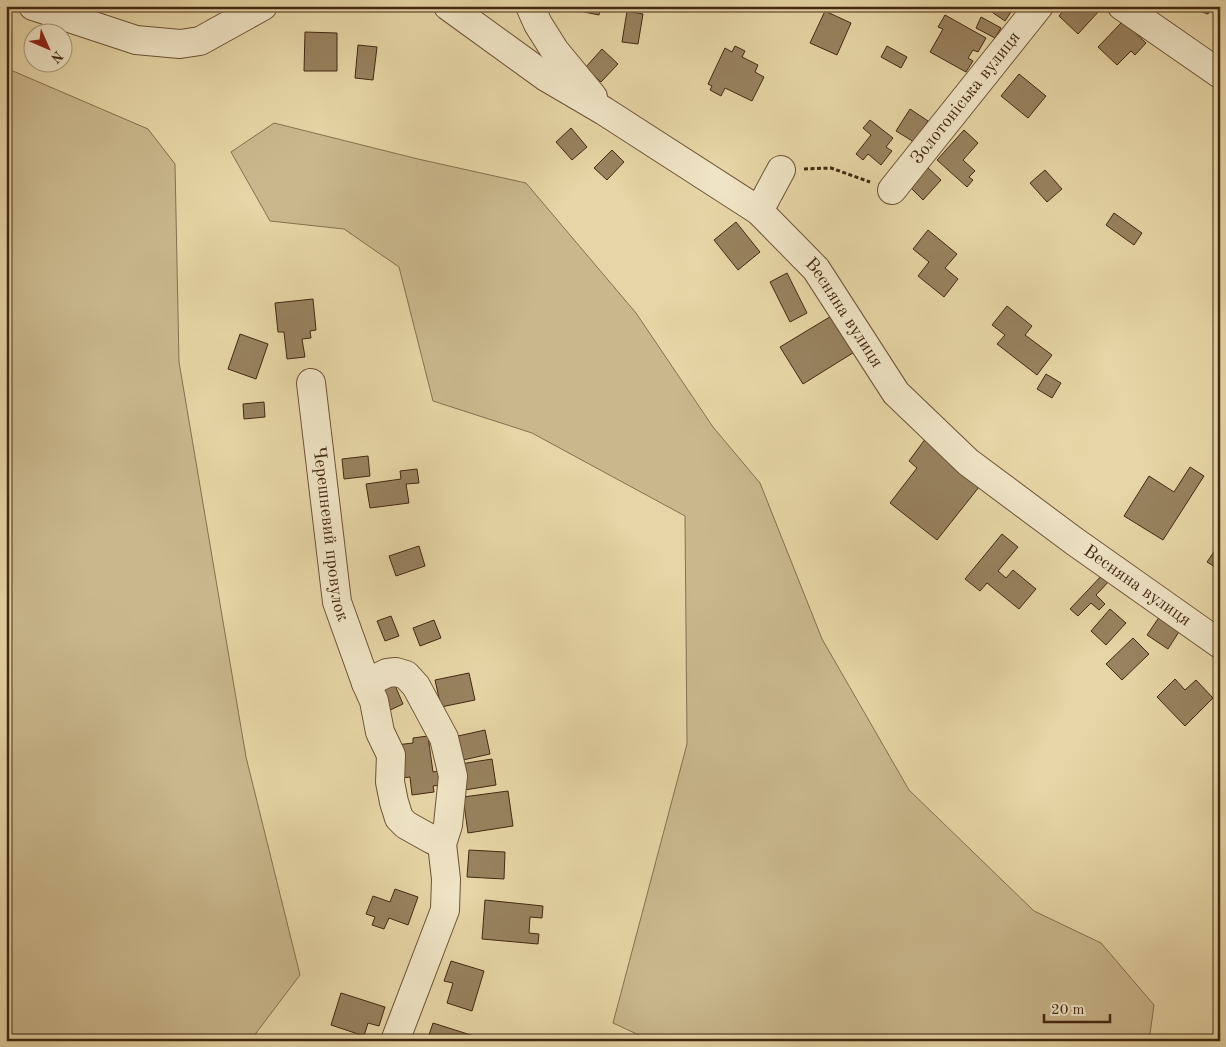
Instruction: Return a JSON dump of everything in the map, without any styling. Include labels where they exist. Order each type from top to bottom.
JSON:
[{"type":"street","points":[[33,6],[136,40],[180,44],[200,41],[263,6]]},
{"type":"street","name":"Весняна вулиця","points":[[448,6],[546,77],[604,111],[759,211],[816,269],[896,393],[968,462],[1074,541],[1220,644]]},
{"type":"street","points":[[530,6],[538,24],[555,51],[604,111]]},
{"type":"street","name":"Золотоніська вулиця","points":[[892,190],[1039,6]]},
{"type":"street","points":[[1122,6],[1220,74]]},
{"type":"street","points":[[759,211],[781,170]]},
{"type":"street","name":"Черешневий провулок","points":[[311,383],[337,602],[374,702],[380,732],[391,755],[390,782],[400,818],[406,825],[442,844]]},
{"type":"street","points":[[366,683],[387,673],[396,672],[406,675],[416,686],[444,738],[453,776],[448,825],[442,844],[446,880],[445,910],[395,1041]]},
{"type":"path","points":[[781,170],[831,168],[892,190]]},
{"type":"shaded area","points":[[6,68],[148,129],[175,164],[179,362],[246,757],[300,975],[250,1041],[6,1041]]},
{"type":"shaded area","points":[[274,123],[418,159],[526,183],[636,313],[713,427],[760,483],[822,639],[909,790],[1034,911],[1101,943],[1154,1005],[1149,1041],[652,1041],[613,1023],[687,744],[685,516],[532,433],[433,401],[399,267],[344,229],[270,221],[231,152]]},
{"type":"building","points":[[586,6],[601,6],[599,15],[584,12]]},
{"type":"building","points":[[983,6],[1015,6],[1005,21]]},
{"type":"building","points":[[1067,6],[1093,6],[1099,11],[1078,34],[1059,16]]},
{"type":"building","points":[[1184,6],[1211,6],[1208,14]]},
{"type":"building","points":[[627,11],[643,14],[638,44],[622,42]]},
{"type":"building","points":[[825,11],[851,23],[837,55],[810,43]]},
{"type":"building","points":[[945,15],[986,38],[978,52],[973,50],[968,58],[973,61],[966,72],[930,52],[943,29],[938,27]]},
{"type":"building","points":[[981,17],[1001,28],[995,38],[976,28]]},
{"type":"building","points":[[1123,21],[1146,43],[1135,55],[1131,51],[1117,65],[1098,47]]},
{"type":"building","points":[[305,32],[337,33],[337,71],[304,71]]},
{"type":"building","points":[[358,45],[377,47],[373,80],[355,78]]},
{"type":"building","points":[[735,46],[745,51],[742,57],[758,65],[755,72],[764,77],[752,101],[725,88],[721,96],[710,90],[712,86],[708,84],[725,48],[732,52]]},
{"type":"building","points":[[887,46],[907,57],[901,68],[881,57]]},
{"type":"building","points":[[602,49],[618,64],[601,82],[585,68]]},
{"type":"building","points":[[1019,74],[1046,96],[1028,118],[1001,96]]},
{"type":"building","points":[[910,109],[928,121],[914,142],[896,131]]},
{"type":"building","points":[[870,120],[893,138],[886,147],[892,151],[881,165],[868,154],[863,160],[856,154],[871,135],[863,128]]},
{"type":"building","points":[[571,128],[587,147],[572,160],[556,142]]},
{"type":"building","points":[[964,130],[978,143],[963,160],[975,171],[969,177],[973,180],[967,187],[937,160]]},
{"type":"building","points":[[612,150],[624,162],[607,180],[594,168]]},
{"type":"building","points":[[927,167],[941,180],[923,200],[909,186]]},
{"type":"building","points":[[1045,170],[1062,189],[1047,202],[1030,183]]},
{"type":"building","points":[[1114,213],[1142,233],[1134,245],[1106,225]]},
{"type":"building","points":[[736,222],[760,252],[738,270],[714,240]]},
{"type":"building","points":[[928,230],[957,254],[945,268],[958,279],[944,297],[918,276],[929,262],[913,249]]},
{"type":"building","points":[[787,273],[807,313],[790,322],[770,282]]},
{"type":"building","points":[[313,299],[316,330],[310,331],[311,338],[302,339],[305,357],[287,359],[284,332],[278,332],[275,303]]},
{"type":"building","points":[[1007,306],[1032,326],[1025,335],[1052,355],[1037,375],[997,344],[1005,335],[992,325]]},
{"type":"building","points":[[833,315],[856,351],[803,384],[780,347]]},
{"type":"building","points":[[240,334],[268,344],[256,379],[228,369]]},
{"type":"building","points":[[1046,374],[1061,383],[1052,398],[1037,389]]},
{"type":"building","points":[[264,402],[265,417],[244,419],[243,404]]},
{"type":"building","points":[[926,438],[983,482],[937,540],[890,503],[917,468],[909,461]]},
{"type":"building","points":[[368,456],[370,476],[344,479],[342,459]]},
{"type":"building","points":[[1190,467],[1204,476],[1163,540],[1124,516],[1149,476],[1174,492]]},
{"type":"building","points":[[417,469],[419,483],[406,484],[409,503],[370,508],[366,484],[401,479],[400,471]]},
{"type":"building","points":[[1002,534],[1018,547],[998,571],[1006,578],[1013,570],[1036,589],[1019,609],[987,583],[980,591],[965,579]]},
{"type":"building","points":[[1220,543],[1220,570],[1207,562]]},
{"type":"building","points":[[419,546],[425,566],[396,576],[389,556]]},
{"type":"building","points":[[1105,572],[1112,578],[1096,595],[1105,604],[1099,610],[1091,603],[1078,616],[1070,609]]},
{"type":"building","points":[[1110,609],[1126,623],[1106,645],[1091,631]]},
{"type":"building","points":[[1162,613],[1182,627],[1168,649],[1147,635]]},
{"type":"building","points":[[391,616],[399,636],[385,641],[377,621]]},
{"type":"building","points":[[434,620],[441,638],[420,646],[413,628]]},
{"type":"building","points":[[1133,638],[1149,654],[1122,680],[1106,664]]},
{"type":"building","points":[[469,673],[475,700],[441,707],[435,680]]},
{"type":"building","points":[[1175,679],[1185,690],[1196,680],[1213,698],[1185,726],[1157,697]]},
{"type":"building","points":[[394,683],[403,704],[386,712],[376,691]]},
{"type":"building","points":[[485,730],[490,754],[454,762],[449,738]]},
{"type":"building","points":[[428,736],[433,772],[439,771],[441,785],[433,786],[434,792],[412,795],[410,777],[400,778],[396,745],[413,743],[413,738]]},
{"type":"building","points":[[492,759],[496,785],[458,791],[454,765]]},
{"type":"building","points":[[508,791],[513,826],[468,833],[463,797]]},
{"type":"building","points":[[469,850],[505,852],[504,879],[467,877]]},
{"type":"building","points":[[395,889],[418,897],[408,925],[389,918],[384,929],[372,925],[375,917],[366,914],[373,896],[390,902]]},
{"type":"building","points":[[485,900],[543,906],[542,918],[530,917],[529,933],[539,934],[538,944],[482,939]]},
{"type":"building","points":[[451,961],[484,971],[472,1011],[447,1003],[453,983],[444,981]]},
{"type":"building","points":[[341,993],[385,1007],[379,1026],[368,1023],[364,1036],[331,1025]]},
{"type":"building","points":[[433,1023],[474,1036],[472,1041],[427,1041]]}]
